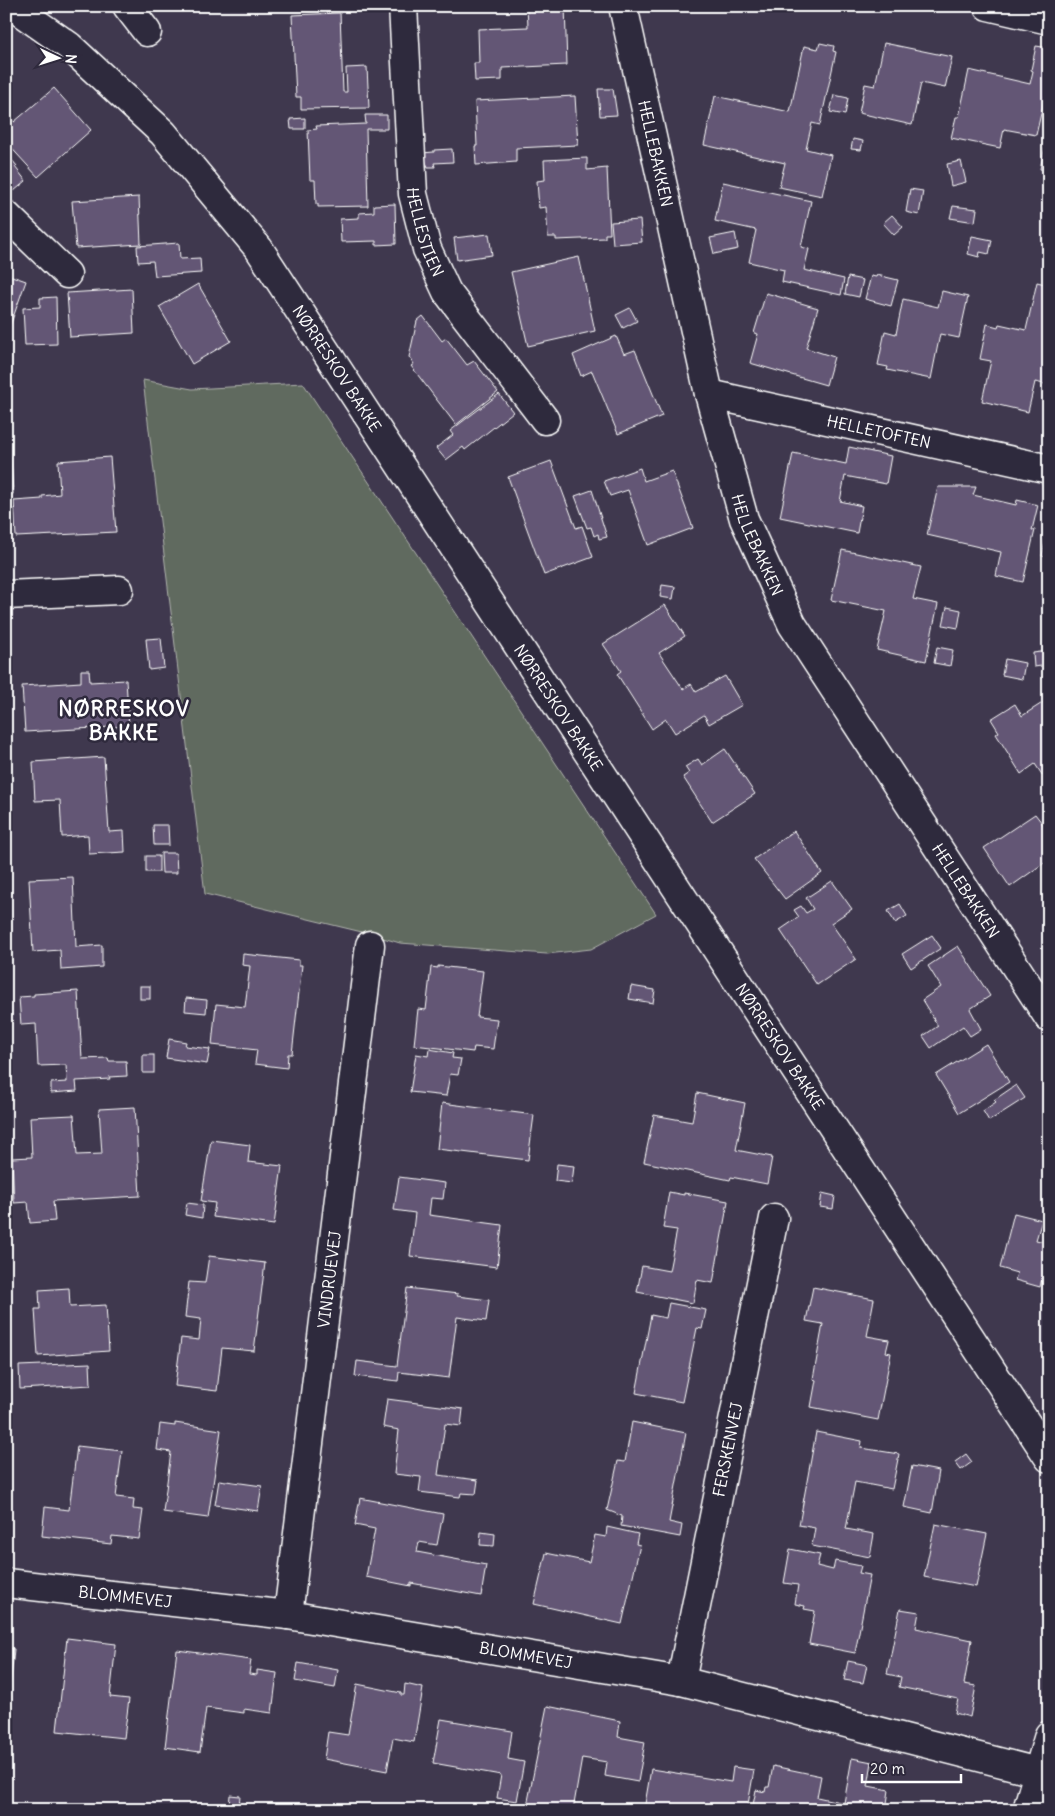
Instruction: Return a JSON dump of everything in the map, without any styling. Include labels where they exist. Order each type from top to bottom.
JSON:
[{"type":"street","name":"NØRRESKOV BAKKE","points":[[12,6],[69,46],[163,133],[259,249],[1049,1458]]},
{"type":"street","points":[[127,6],[147,32]]},
{"type":"street","name":"HELLESTIEN","points":[[402,6],[413,194],[427,249],[447,292],[545,420]]},
{"type":"street","name":"HELLEBAKKEN","points":[[623,6],[709,394],[744,519],[792,624],[1049,1018]]},
{"type":"street","points":[[988,6],[1049,20]]},
{"type":"street","points":[[6,215],[67,274]]},
{"type":"street","name":"HELLETOFTEN","points":[[709,394],[1049,469]]},
{"type":"street","points":[[6,595],[119,590]]},
{"type":"street","name":"VINDRUEVEJ","points":[[288,1615],[370,945]]},
{"type":"street","name":"FERSKENVEJ","points":[[681,1681],[774,1218]]},
{"type":"street","name":"BLOMMEVEJ","points":[[6,1583],[288,1615],[681,1681],[1038,1772]]},
{"type":"street","points":[[1027,1810],[1049,1736]]},
{"type":"green space","points":[[143,380],[192,389],[303,383],[656,914],[591,949],[547,954],[400,943],[205,894]]},
{"type":"building","points":[[527,6],[565,6],[567,65],[502,68],[502,80],[475,81],[474,63],[479,63],[478,29],[528,27]]},
{"type":"building","points":[[340,13],[343,92],[347,92],[346,68],[367,67],[369,108],[301,109],[301,97],[296,97],[292,15]]},
{"type":"building","points":[[820,43],[834,46],[833,51],[836,52],[820,125],[812,123],[806,149],[831,155],[822,196],[779,187],[785,163],[704,145],[715,96],[790,112],[804,46],[818,49]]},
{"type":"building","points":[[884,43],[952,57],[945,88],[921,83],[912,125],[859,113],[865,84],[875,86]]},
{"type":"building","points":[[1036,46],[1049,48],[1049,79],[1036,135],[1004,129],[1000,148],[951,138],[956,117],[959,117],[969,70],[1030,84]]},
{"type":"building","points":[[54,88],[91,130],[38,177],[6,142],[6,122],[11,118],[14,122]]},
{"type":"building","points":[[598,89],[613,89],[617,115],[600,116]]},
{"type":"building","points":[[834,95],[848,98],[845,115],[830,112]]},
{"type":"building","points":[[575,96],[578,145],[516,148],[516,162],[476,165],[475,101]]},
{"type":"building","points":[[365,115],[387,115],[387,129],[366,129],[368,206],[318,207],[318,204],[316,204],[315,180],[310,180],[308,130],[317,129],[316,126],[366,124]]},
{"type":"building","points":[[305,118],[305,129],[291,129],[290,119]]},
{"type":"building","points":[[1049,128],[1049,171],[1040,169]]},
{"type":"building","points":[[853,139],[863,141],[861,150],[851,149]]},
{"type":"building","points":[[452,149],[453,162],[434,163],[435,167],[428,167],[422,153],[434,152],[434,150]]},
{"type":"building","points":[[6,153],[26,181],[14,191],[6,183]]},
{"type":"building","points":[[587,158],[587,170],[607,168],[610,234],[605,234],[605,238],[556,240],[556,237],[548,237],[546,207],[539,208],[537,181],[545,180],[544,160]]},
{"type":"building","points":[[961,161],[966,182],[951,186],[947,164]]},
{"type":"building","points":[[723,182],[811,201],[801,247],[809,249],[804,270],[844,279],[841,295],[782,282],[784,270],[749,262],[756,230],[715,221]]},
{"type":"building","points":[[910,189],[923,191],[919,215],[906,212]]},
{"type":"building","points":[[139,197],[141,244],[76,248],[72,201]]},
{"type":"building","points":[[395,204],[396,244],[376,245],[376,241],[341,242],[340,219],[359,218],[359,213],[374,212],[374,205]]},
{"type":"building","points":[[953,206],[977,209],[975,222],[950,218]]},
{"type":"building","points":[[892,215],[903,227],[894,235],[883,223]]},
{"type":"building","points":[[640,220],[642,242],[613,244],[611,222]]},
{"type":"building","points":[[735,233],[738,249],[714,254],[710,238]]},
{"type":"building","points":[[489,234],[492,255],[457,260],[454,238]]},
{"type":"building","points":[[972,236],[992,240],[989,254],[980,252],[979,257],[968,254]]},
{"type":"building","points":[[179,243],[180,259],[200,258],[201,273],[155,276],[153,261],[138,262],[137,246]]},
{"type":"building","points":[[579,257],[595,331],[528,346],[511,272]]},
{"type":"building","points":[[6,274],[26,281],[6,337]]},
{"type":"building","points":[[877,275],[898,280],[891,306],[865,299],[871,276],[876,277]]},
{"type":"building","points":[[848,277],[863,280],[859,297],[845,294]]},
{"type":"building","points":[[1037,282],[1049,285],[1049,385],[1035,382],[1028,412],[982,401],[991,361],[980,359],[987,324],[998,327],[999,324],[1026,330]]},
{"type":"building","points":[[198,284],[231,341],[192,364],[159,307]]},
{"type":"building","points":[[132,289],[134,333],[70,337],[67,293]]},
{"type":"building","points":[[942,291],[968,297],[959,338],[940,334],[931,379],[887,370],[888,367],[878,365],[885,331],[896,334],[903,299],[938,307]]},
{"type":"building","points":[[766,293],[818,308],[806,348],[834,357],[826,385],[750,363],[758,334],[754,333]]},
{"type":"building","points":[[56,297],[57,344],[25,345],[23,308],[40,307],[40,298]]},
{"type":"building","points":[[630,308],[637,321],[623,328],[616,315]]},
{"type":"building","points":[[423,316],[442,341],[446,338],[467,365],[474,361],[498,392],[456,425],[411,366],[414,364],[409,357],[417,321]]},
{"type":"building","points":[[616,336],[624,354],[635,350],[662,416],[618,434],[592,371],[581,376],[573,355]]},
{"type":"building","points":[[499,394],[513,412],[465,450],[463,447],[446,460],[436,448],[453,435],[450,431]]},
{"type":"building","points":[[849,447],[891,456],[886,484],[845,476],[840,501],[862,506],[857,533],[780,517],[793,453],[846,464]]},
{"type":"building","points":[[6,456],[11,456],[13,494],[6,495]]},
{"type":"building","points":[[110,457],[116,532],[16,537],[14,501],[42,499],[42,496],[60,494],[58,461]]},
{"type":"building","points":[[551,461],[576,528],[582,526],[593,557],[544,575],[508,477]]},
{"type":"building","points":[[640,468],[644,481],[672,471],[693,528],[648,545],[628,490],[610,496],[604,481]]},
{"type":"building","points":[[938,487],[976,487],[973,495],[1016,505],[1017,500],[1038,505],[1032,530],[1035,530],[1023,582],[996,576],[1001,552],[927,535]]},
{"type":"building","points":[[592,490],[607,537],[599,539],[598,534],[594,536],[591,527],[587,528],[575,496]]},
{"type":"building","points":[[1049,522],[1049,558],[1042,556]]},
{"type":"building","points":[[842,550],[921,567],[913,599],[938,604],[926,661],[877,650],[886,611],[831,600]]},
{"type":"building","points":[[662,585],[675,587],[673,599],[660,597]]},
{"type":"building","points":[[665,605],[685,636],[659,653],[683,689],[691,684],[696,692],[725,676],[742,705],[709,724],[704,715],[675,733],[666,719],[652,729],[617,674],[621,671],[603,644]]},
{"type":"building","points":[[947,607],[961,610],[958,628],[943,625]]},
{"type":"building","points":[[161,638],[164,668],[149,670],[146,639]]},
{"type":"building","points":[[937,647],[953,650],[950,666],[934,663]]},
{"type":"building","points":[[1048,651],[1049,665],[1034,667],[1033,653]]},
{"type":"building","points":[[1005,659],[1025,663],[1022,679],[1002,675]]},
{"type":"building","points":[[81,670],[89,670],[90,682],[126,680],[129,726],[25,732],[22,686],[81,682]]},
{"type":"building","points":[[1047,700],[1049,703],[1049,772],[1043,776],[1035,764],[1021,774],[996,734],[999,732],[991,719],[1015,704],[1022,716]]},
{"type":"building","points":[[725,749],[755,794],[712,822],[683,777],[689,773],[685,767],[698,759],[702,765]]},
{"type":"building","points":[[104,757],[109,832],[124,831],[125,852],[89,854],[88,835],[62,837],[60,800],[35,801],[33,762]]},
{"type":"building","points":[[1035,814],[1049,832],[1049,870],[1044,863],[1010,887],[984,848]]},
{"type":"building","points":[[153,825],[168,825],[169,845],[154,845]]},
{"type":"building","points":[[794,831],[822,873],[785,899],[754,859]]},
{"type":"building","points":[[161,853],[176,853],[177,873],[162,873]]},
{"type":"building","points":[[146,856],[159,856],[159,872],[146,872]]},
{"type":"building","points":[[73,877],[76,947],[102,945],[102,967],[61,970],[60,950],[33,952],[29,879]]},
{"type":"building","points":[[832,881],[852,909],[831,923],[856,959],[817,985],[780,930],[799,917],[794,910],[801,906],[806,913],[813,909],[806,898]]},
{"type":"building","points":[[900,904],[907,916],[895,923],[888,911]]},
{"type":"building","points":[[932,935],[941,948],[911,968],[902,954]]},
{"type":"building","points":[[958,946],[990,996],[970,1009],[981,1029],[970,1036],[963,1026],[931,1048],[923,1036],[938,1026],[922,1000],[941,987],[928,966]]},
{"type":"building","points":[[243,954],[299,960],[299,965],[302,965],[292,1054],[288,1054],[287,1068],[255,1064],[257,1050],[212,1045],[216,1004],[245,1007],[250,966],[242,965]]},
{"type":"building","points":[[438,966],[483,971],[477,1017],[497,1019],[493,1049],[474,1047],[473,1052],[414,1045],[418,1009],[426,1010],[431,967],[438,968]]},
{"type":"building","points":[[140,986],[150,986],[150,999],[140,999]]},
{"type":"building","points":[[631,986],[655,990],[653,1003],[629,999]]},
{"type":"building","points":[[78,991],[82,1059],[108,1058],[109,1061],[126,1061],[127,1076],[76,1081],[77,1091],[51,1093],[51,1083],[67,1082],[66,1065],[38,1066],[36,1024],[21,1025],[19,997]]},
{"type":"building","points":[[186,998],[207,1000],[206,1013],[185,1011]]},
{"type":"building","points":[[169,1039],[186,1042],[185,1046],[210,1049],[207,1064],[166,1058]]},
{"type":"building","points":[[986,1044],[1009,1082],[959,1113],[936,1075]]},
{"type":"building","points":[[429,1049],[453,1053],[452,1058],[461,1059],[458,1075],[450,1074],[446,1096],[410,1092],[416,1054],[428,1056]]},
{"type":"building","points":[[143,1055],[154,1055],[154,1073],[143,1073]]},
{"type":"building","points":[[1016,1085],[1025,1098],[989,1121],[983,1111],[996,1102],[994,1100]]},
{"type":"building","points":[[697,1093],[745,1103],[736,1150],[772,1157],[767,1184],[731,1177],[730,1180],[644,1162],[654,1115],[692,1122]]},
{"type":"building","points":[[442,1103],[534,1115],[528,1160],[437,1149]]},
{"type":"building","points":[[135,1107],[140,1196],[53,1201],[55,1221],[30,1223],[28,1202],[14,1203],[12,1158],[32,1157],[30,1117],[74,1115],[77,1155],[102,1154],[99,1109]]},
{"type":"building","points":[[211,1140],[250,1145],[248,1162],[282,1166],[274,1225],[213,1217],[215,1203],[201,1201]]},
{"type":"building","points":[[557,1164],[574,1166],[572,1183],[555,1181]]},
{"type":"building","points":[[399,1177],[445,1183],[443,1199],[431,1198],[429,1215],[502,1225],[497,1267],[410,1256],[415,1213],[394,1210]]},
{"type":"building","points":[[669,1192],[728,1201],[713,1283],[697,1280],[693,1303],[637,1292],[642,1266],[669,1271],[677,1230],[663,1228]]},
{"type":"building","points":[[822,1193],[835,1196],[833,1209],[820,1207]]},
{"type":"building","points":[[187,1203],[203,1205],[202,1218],[185,1215]]},
{"type":"building","points":[[1014,1213],[1042,1220],[1036,1240],[1049,1243],[1049,1281],[1042,1279],[1040,1287],[1015,1280],[1017,1273],[1000,1268]]},
{"type":"building","points":[[209,1256],[265,1263],[254,1351],[222,1348],[217,1391],[175,1386],[181,1338],[199,1340],[201,1319],[185,1317],[189,1282],[205,1283]]},
{"type":"building","points":[[813,1287],[874,1299],[867,1336],[889,1340],[886,1352],[891,1353],[878,1420],[811,1407],[816,1380],[813,1379],[823,1324],[806,1321]]},
{"type":"building","points":[[69,1288],[70,1307],[106,1305],[109,1351],[38,1356],[35,1309],[40,1309],[39,1290]]},
{"type":"building","points":[[407,1288],[489,1300],[486,1321],[457,1317],[449,1378],[399,1372],[398,1381],[355,1376],[357,1361],[397,1366]]},
{"type":"building","points":[[669,1303],[706,1310],[702,1329],[697,1328],[682,1402],[636,1393],[651,1315],[666,1318]]},
{"type":"building","points":[[90,1363],[91,1385],[20,1389],[19,1366]]},
{"type":"building","points":[[387,1399],[463,1409],[461,1426],[445,1424],[438,1475],[478,1480],[476,1494],[461,1493],[460,1497],[419,1492],[421,1477],[394,1474],[399,1430],[383,1427]]},
{"type":"building","points":[[632,1422],[686,1433],[669,1522],[682,1525],[680,1537],[621,1526],[622,1516],[607,1510],[618,1461],[625,1462]]},
{"type":"building","points":[[175,1423],[221,1430],[208,1518],[163,1512],[171,1452],[157,1450],[160,1424],[175,1426]]},
{"type":"building","points":[[816,1432],[862,1441],[861,1448],[899,1454],[892,1489],[855,1482],[846,1529],[874,1534],[870,1557],[812,1546],[815,1528],[799,1525]]},
{"type":"building","points":[[77,1446],[122,1451],[116,1497],[134,1499],[133,1509],[143,1510],[139,1539],[112,1536],[111,1544],[42,1536],[45,1507],[69,1510]]},
{"type":"building","points":[[966,1454],[972,1462],[961,1470],[955,1462]]},
{"type":"building","points":[[912,1466],[939,1471],[932,1513],[904,1507]]},
{"type":"building","points":[[219,1480],[262,1486],[258,1511],[215,1505]]},
{"type":"building","points":[[360,1498],[443,1514],[437,1545],[419,1542],[417,1552],[486,1565],[481,1596],[411,1583],[411,1586],[366,1577],[375,1529],[355,1525]]},
{"type":"building","points":[[935,1524],[987,1534],[976,1587],[924,1577]]},
{"type":"building","points":[[607,1527],[638,1534],[636,1544],[640,1545],[622,1624],[534,1604],[546,1553],[589,1562],[595,1535],[606,1537]]},
{"type":"building","points":[[481,1532],[495,1534],[494,1546],[480,1545]]},
{"type":"building","points":[[790,1549],[820,1555],[817,1566],[833,1570],[835,1561],[861,1566],[859,1573],[870,1575],[855,1653],[809,1644],[815,1611],[804,1609],[805,1606],[795,1604],[798,1585],[784,1583]]},
{"type":"building","points":[[900,1609],[919,1612],[916,1628],[972,1640],[964,1684],[976,1686],[970,1717],[955,1713],[958,1699],[899,1687],[901,1677],[887,1674]]},
{"type":"building","points":[[67,1638],[116,1644],[110,1697],[129,1699],[124,1738],[57,1731]]},
{"type":"building","points":[[6,1648],[14,1649],[10,1689],[6,1689]]},
{"type":"building","points":[[177,1650],[251,1660],[249,1674],[257,1675],[257,1670],[277,1673],[272,1713],[244,1709],[244,1713],[206,1708],[200,1752],[165,1747]]},
{"type":"building","points":[[848,1661],[867,1665],[863,1683],[844,1680]]},
{"type":"building","points":[[298,1663],[338,1670],[335,1688],[295,1681]]},
{"type":"building","points":[[357,1684],[401,1693],[401,1695],[404,1695],[405,1684],[423,1688],[414,1742],[393,1738],[387,1771],[324,1759],[328,1732],[348,1735]]},
{"type":"building","points":[[547,1706],[620,1721],[618,1737],[645,1742],[638,1782],[605,1776],[607,1762],[582,1758],[573,1810],[547,1810],[527,1806]]},
{"type":"building","points":[[441,1719],[512,1731],[508,1759],[524,1762],[517,1801],[497,1798],[501,1775],[433,1763]]},
{"type":"building","points":[[852,1758],[872,1762],[868,1786],[889,1790],[886,1810],[752,1810],[756,1790],[765,1792],[766,1787],[769,1787],[773,1766],[821,1776],[817,1797],[844,1803]]},
{"type":"building","points":[[733,1767],[754,1770],[747,1810],[644,1810],[651,1769],[731,1782]]},
{"type":"building","points":[[230,1795],[240,1796],[239,1807],[229,1806]]},
{"type":"district","name":"NØRRESKOV BAKKE","points":[[124,720]]}]
